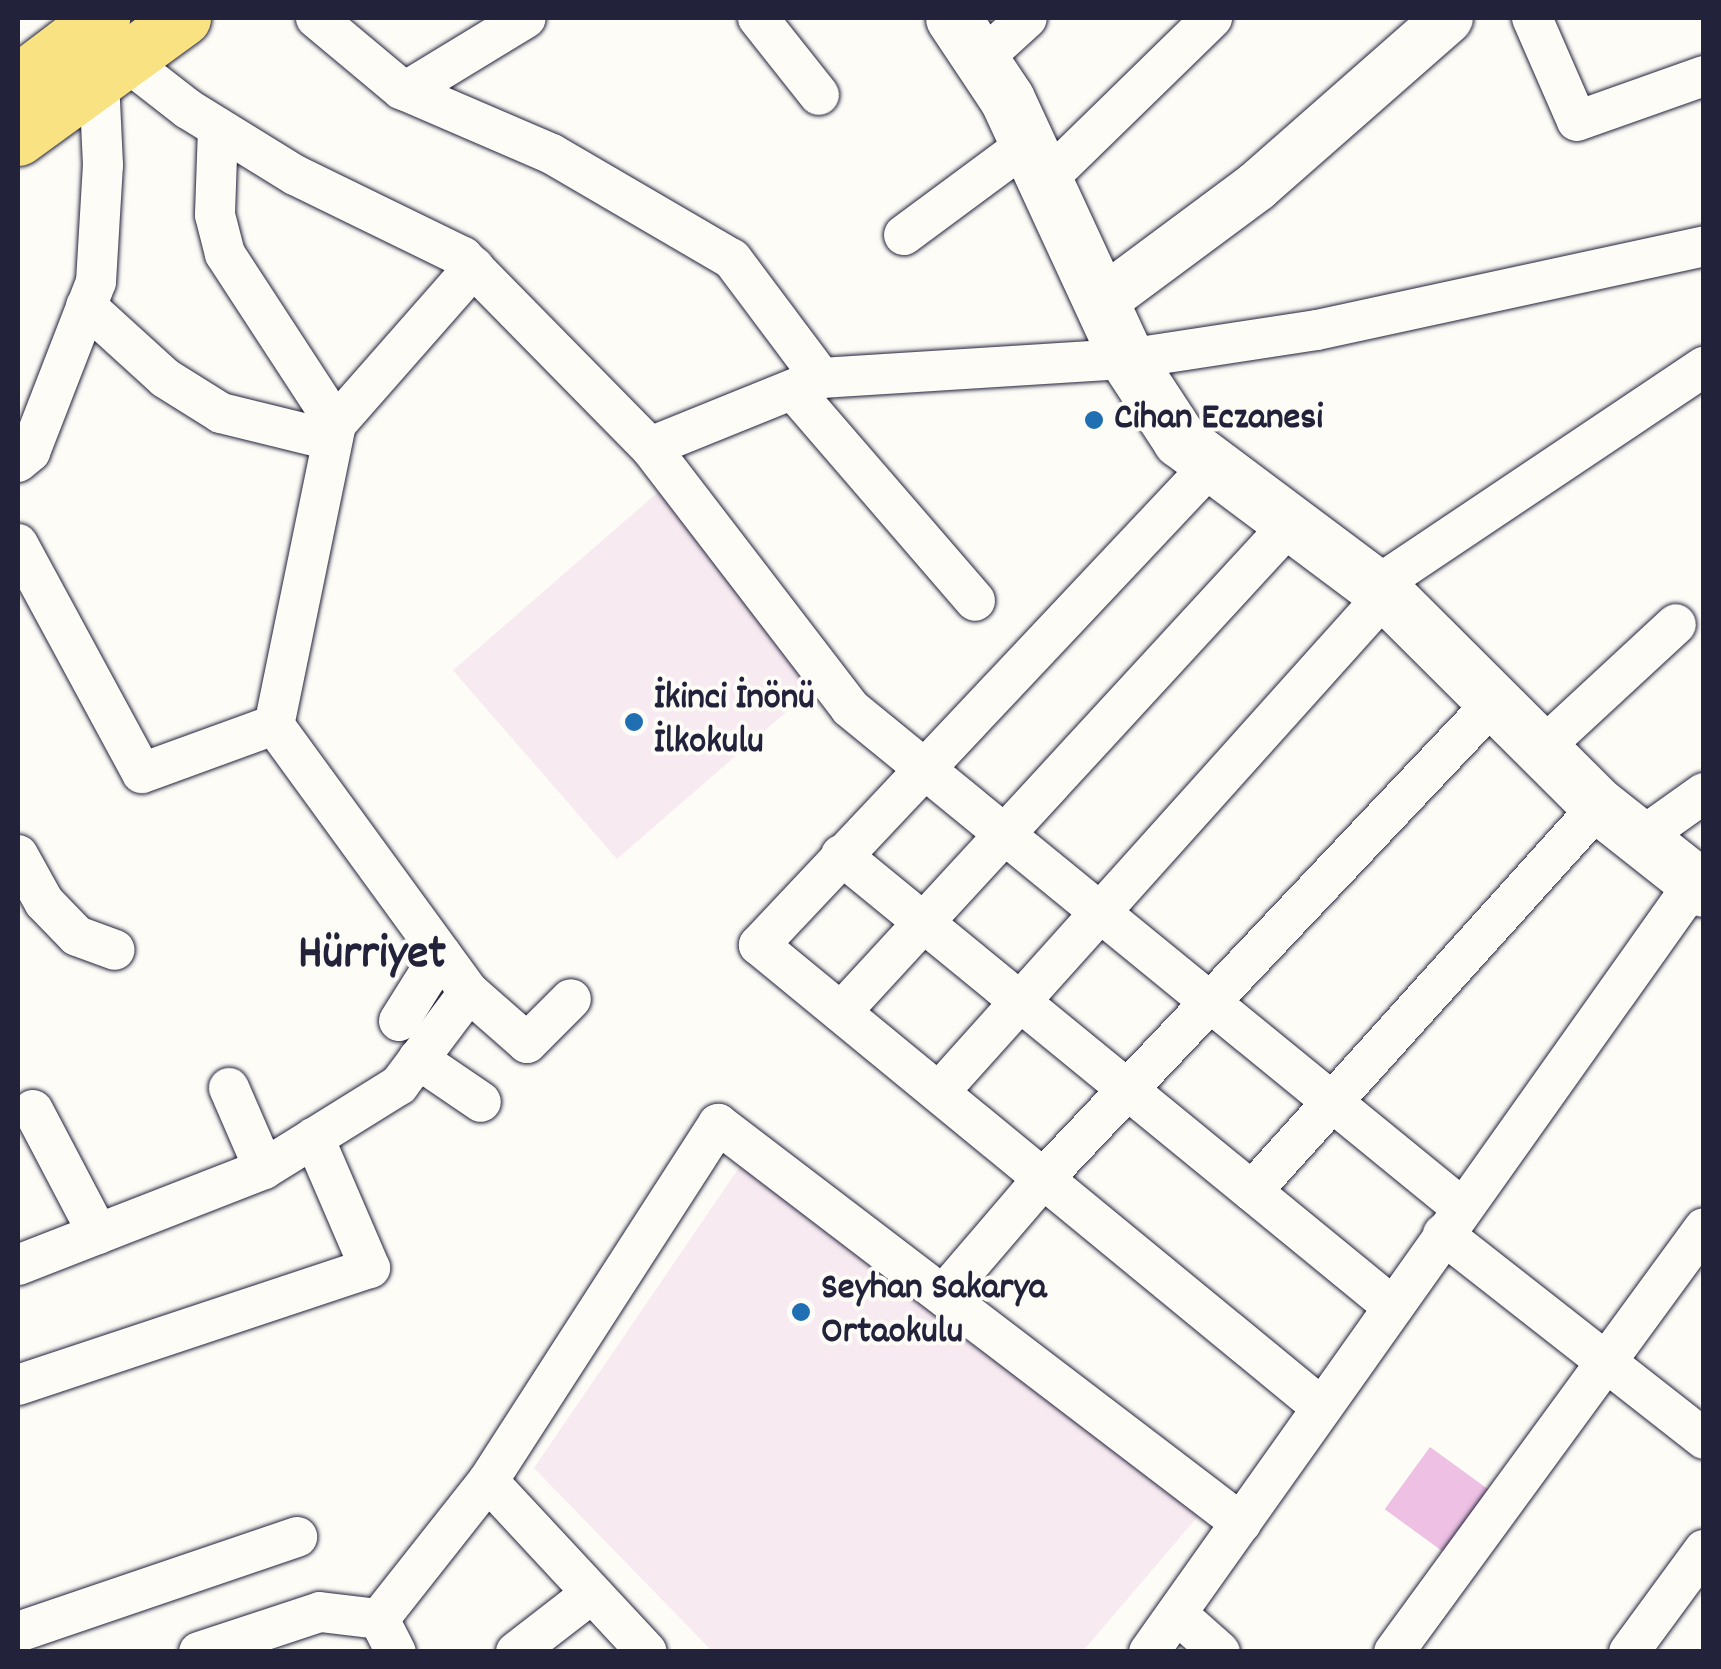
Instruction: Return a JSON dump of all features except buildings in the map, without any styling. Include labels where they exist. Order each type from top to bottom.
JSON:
[{"type":"main road","points":[[18,82],[108,52],[183,18]]},
{"type":"main road","points":[[967,39],[1036,163],[1127,358],[1180,440],[1380,591],[1540,750],[1619,823],[1698,887]]},
{"type":"main road","points":[[18,138],[108,52]]},
{"type":"street","points":[[316,18],[406,91],[552,154],[732,258],[807,384],[975,601]]},
{"type":"street","points":[[406,91],[526,18]]},
{"type":"street","points":[[758,18],[819,94]]},
{"type":"street","points":[[967,39],[1028,18]]},
{"type":"street","points":[[904,235],[1036,163],[1212,18]]},
{"type":"street","points":[[1532,18],[1577,121],[1704,76]]},
{"type":"street","points":[[1101,302],[1257,186],[1444,19]]},
{"type":"street","points":[[108,52],[218,128],[474,267],[650,447],[850,708],[1332,1100],[1452,1221],[1608,1364],[1704,1439]]},
{"type":"street","points":[[18,462],[30,452],[96,282],[108,52]]},
{"type":"street","points":[[218,128],[215,215],[226,254],[333,432]]},
{"type":"street","points":[[650,447],[807,384],[1127,358],[1317,330],[1704,246]]},
{"type":"street","points":[[474,267],[333,432],[274,725],[469,992],[527,1044],[572,999]]},
{"type":"street","points":[[86,306],[165,378],[221,413],[333,432]]},
{"type":"street","points":[[940,1092],[1380,591],[1704,367]]},
{"type":"street","points":[[1212,464],[922,766],[759,944],[940,1092],[1041,1181],[1321,1408]]},
{"type":"street","points":[[841,1012],[1292,522]]},
{"type":"street","points":[[18,544],[142,773],[274,725]]},
{"type":"street","points":[[1540,750],[1676,624]]},
{"type":"street","points":[[944,1293],[1041,1181],[1492,704]]},
{"type":"street","points":[[1252,1191],[1332,1100],[1619,823],[1704,793]]},
{"type":"street","points":[[18,855],[44,902],[77,936],[115,950]]},
{"type":"street","points":[[841,855],[1392,1306]]},
{"type":"street","points":[[1149,1652],[1452,1221],[1698,887]]},
{"type":"street","points":[[399,1021],[441,954]]},
{"type":"street","points":[[18,1265],[264,1169],[400,1085],[469,992]]},
{"type":"street","points":[[418,1060],[480,1102]]},
{"type":"street","points":[[229,1088],[264,1169]]},
{"type":"street","points":[[33,1110],[98,1234]]},
{"type":"street","points":[[199,1652],[320,1612],[388,1635],[718,1124],[1241,1523]]},
{"type":"street","points":[[21,1375],[370,1268],[314,1138]]},
{"type":"street","points":[[1394,1652],[1704,1228]]},
{"type":"street","points":[[488,1480],[647,1652]]},
{"type":"street","points":[[18,1632],[298,1538]]},
{"type":"street","points":[[1629,1652],[1704,1550]]},
{"type":"street","points":[[516,1652],[591,1594]]},
{"type":"street","points":[[1177,1614],[1220,1652]]},
{"type":"shaded area","name":"İkinci İnönü İlkokulu","points":[[665,486],[829,675],[617,859],[453,670]]},
{"type":"shaded area","name":"Seyhan Sakarya Ortaokulu","points":[[747,1156],[1205,1508],[1083,1651],[712,1651],[534,1468]]},
{"type":"place","name":"Cihan Eczanesi","points":[[1094,420]]},
{"type":"place","name":"İkinci İnönü İlkokulu","points":[[634,722]]},
{"type":"place","name":"Seyhan Sakarya Ortaokulu","points":[[801,1312]]},
{"type":"district","name":"Hürriyet","points":[[372,957]]}]
